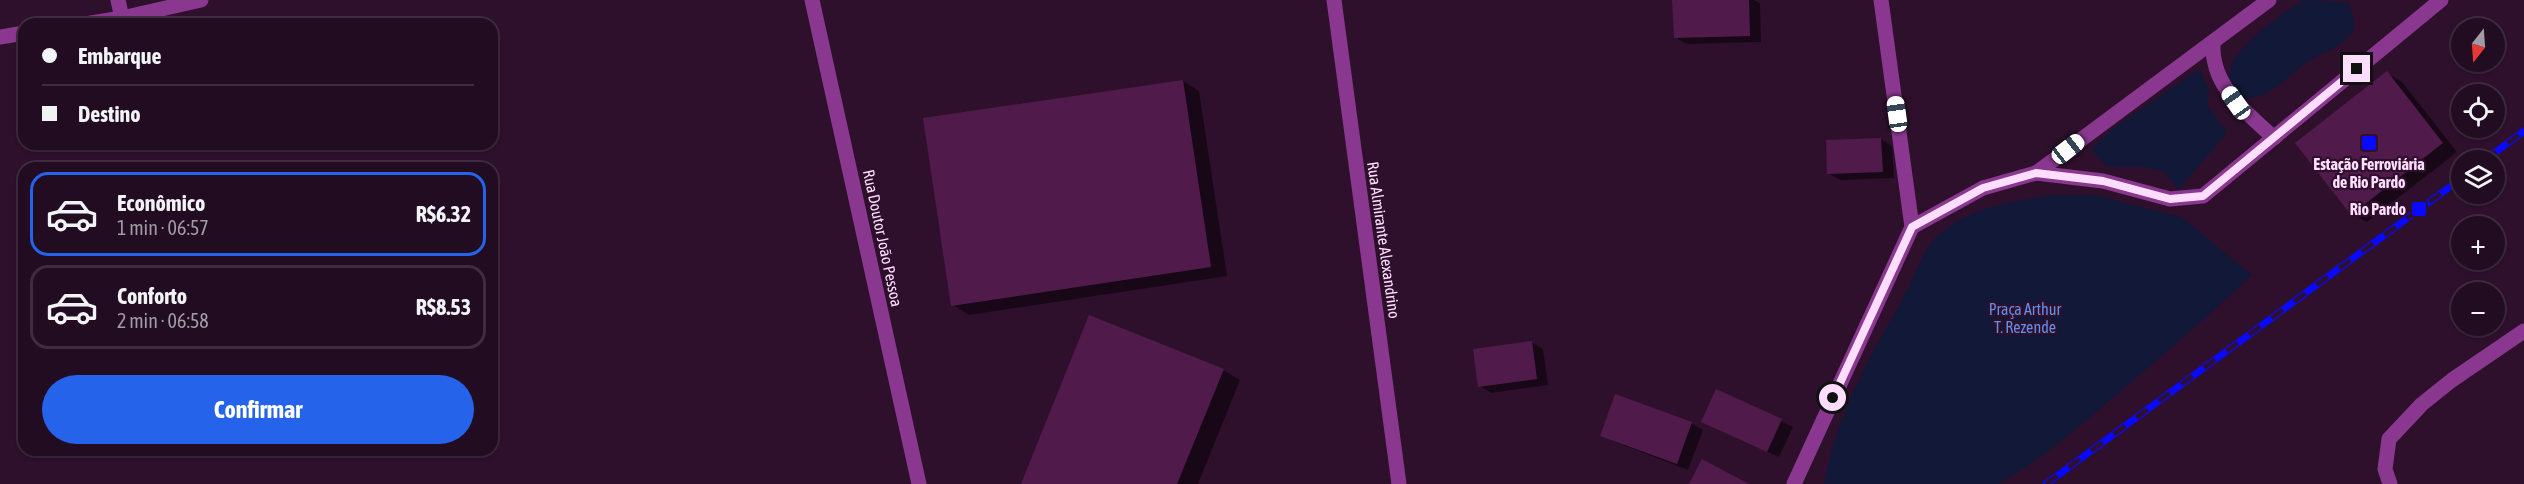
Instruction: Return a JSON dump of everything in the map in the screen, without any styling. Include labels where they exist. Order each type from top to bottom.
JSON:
[{"type":"street","points":[[118,0],[122,18],[201,0]]},
{"type":"street","name":"Rua Doutor João Pessoa","points":[[812,0],[918,484]]},
{"type":"street","name":"Rua Almirante Alexandrino","points":[[1334,0],[1399,484]]},
{"type":"street","points":[[1794,484],[1912,227],[1881,0]]},
{"type":"street","points":[[1912,227],[1983,188],[2036,173],[2269,0]]},
{"type":"street","points":[[2036,173],[2103,181],[2170,199],[2203,196],[2441,0]]},
{"type":"street","points":[[0,37],[18,34]]},
{"type":"street","points":[[2212,43],[2212,59],[2220,80],[2236,103],[2274,138]]},
{"type":"street","points":[[2390,484],[2385,469],[2389,439],[2422,404],[2444,386],[2524,331]]},
{"type":"green space","points":[[2304,0],[2347,2],[2353,16],[2354,27],[2350,35],[2334,48],[2303,65],[2274,89],[2258,97],[2240,97],[2229,80],[2233,62],[2255,36]]},
{"type":"green space","points":[[2199,69],[2209,90],[2207,104],[2227,133],[2178,190],[2165,173],[2146,167],[2107,167],[2091,149],[2115,127]]},
{"type":"green space","name":"Praça Arthur T. Rezende","points":[[2051,195],[2095,195],[2181,217],[2252,275],[2071,433],[2043,455],[1998,484],[1824,484],[1837,434],[1856,387],[1934,239],[1946,228],[1974,213],[2004,204]]},
{"type":"building","points":[[1672,0],[1749,0],[1750,36],[1674,38]]},
{"type":"building","name":"Estação Ferroviária de Rio Pardo","points":[[2387,71],[2443,143],[2351,215],[2295,143]]},
{"type":"building","points":[[1183,80],[1211,267],[951,306],[923,118]]},
{"type":"building","points":[[1881,138],[1883,172],[1827,174],[1826,140]]},
{"type":"building","points":[[1089,315],[1224,369],[1177,484],[1021,484]]},
{"type":"building","points":[[1532,341],[1537,379],[1478,387],[1473,349]]},
{"type":"building","points":[[1716,389],[1782,419],[1767,452],[1701,422]]},
{"type":"building","points":[[1615,394],[1692,422],[1677,464],[1600,436]]},
{"type":"building","points":[[1702,459],[1749,484],[1689,484]]},
{"type":"railway","points":[[2498,150],[2524,131]]},
{"type":"railway","points":[[2046,484],[2451,186]]},
{"type":"place","name":"Estação Ferroviária de Rio Pardo","points":[[2369,143]]},
{"type":"place","name":"Rio Pardo","points":[[2419,209]]},
{"type":"route","points":[[1833,398],[1912,227],[1983,188],[2036,173],[2103,181],[2170,199],[2203,196],[2357,69]]}]
